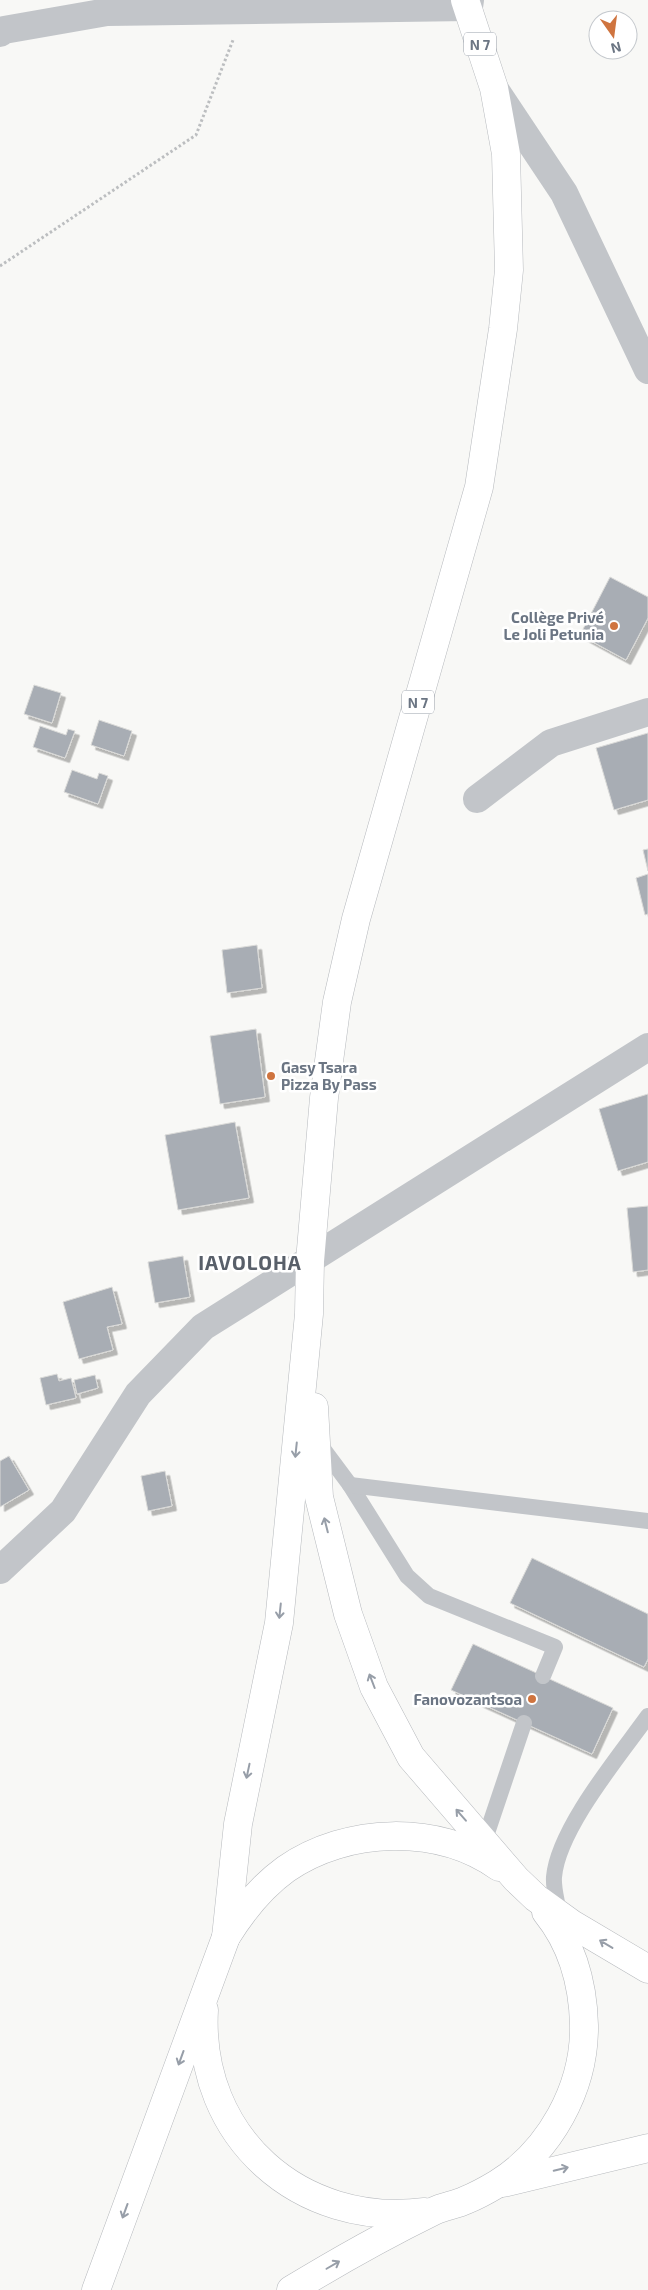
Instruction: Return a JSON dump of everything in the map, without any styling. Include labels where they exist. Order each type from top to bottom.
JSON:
[{"type":"main road","name":"N 7","points":[[309,1314],[310,1261],[324,1098],[337,1002],[356,919],[479,487],[503,329],[510,270],[506,154],[494,88],[468,2]]},
{"type":"main road","points":[[309,1314],[319,1497],[348,1614],[374,1687],[410,1757],[516,1879],[536,1898],[559,1915],[648,1969]]},
{"type":"main road","points":[[226,1937],[238,1824],[279,1622],[309,1314]]},
{"type":"main road","points":[[96,2290],[226,1937],[242,1911],[263,1888],[287,1869],[314,1854],[342,1843],[372,1837],[403,1836],[433,1840],[463,1848],[491,1861],[516,1879]]},
{"type":"main road","points":[[291,2290],[334,2264],[436,2210],[467,2200],[496,2184],[521,2167],[559,2121],[572,2094],[580,2065],[584,2036],[584,2006],[578,1976],[568,1948],[554,1922],[536,1898]]},
{"type":"main road","points":[[209,1980],[204,2011],[205,2043],[210,2075],[221,2105],[237,2133],[258,2158],[282,2179],[310,2196],[340,2207],[372,2213],[404,2214],[436,2210]]},
{"type":"main road","points":[[496,2184],[648,2148]]},
{"type":"street","points":[[1,30],[107,12],[245,12],[468,2]]},
{"type":"street","points":[[494,88],[564,193],[648,370]]},
{"type":"street","points":[[477,799],[551,743],[648,712]]},
{"type":"street","points":[[0,1570],[63,1511],[138,1394],[203,1327],[648,1047]]},
{"type":"lane","points":[[315,1438],[350,1485],[408,1576],[429,1596],[555,1647],[543,1676]]},
{"type":"lane","points":[[350,1485],[648,1521]]},
{"type":"lane","points":[[559,1915],[554,1877],[565,1839],[586,1804],[648,1716]]},
{"type":"lane","points":[[484,1842],[524,1723]]},
{"type":"path","points":[[0,266],[196,134],[245,12]]},
{"type":"building","name":"Collège Privé Le Joli Petunia","points":[[610,577],[648,597],[648,618],[626,660],[580,635]]},
{"type":"building","points":[[34,685],[61,693],[52,723],[24,714]]},
{"type":"building","points":[[99,720],[132,731],[124,756],[91,745]]},
{"type":"building","points":[[40,726],[66,735],[68,729],[75,731],[65,758],[33,747]]},
{"type":"building","points":[[648,733],[648,800],[614,810],[596,748]]},
{"type":"building","points":[[72,770],[97,779],[99,773],[108,776],[98,804],[64,792]]},
{"type":"building","points":[[648,849],[648,871],[643,850]]},
{"type":"building","points":[[648,874],[648,914],[645,915],[636,878]]},
{"type":"building","points":[[257,945],[262,988],[227,993],[222,950]]},
{"type":"building","points":[[256,1029],[265,1097],[220,1104],[210,1036]]},
{"type":"building","points":[[648,1094],[648,1162],[618,1171],[599,1109]]},
{"type":"building","points":[[235,1122],[249,1198],[178,1210],[165,1135]]},
{"type":"building","points":[[648,1206],[648,1270],[633,1272],[627,1208]]},
{"type":"building","points":[[183,1256],[190,1297],[155,1303],[148,1262]]},
{"type":"building","points":[[112,1287],[122,1324],[107,1327],[113,1350],[79,1359],[63,1302]]},
{"type":"building","points":[[57,1374],[59,1381],[71,1378],[76,1398],[46,1405],[40,1378]]},
{"type":"building","points":[[95,1375],[98,1388],[77,1394],[74,1380]]},
{"type":"building","points":[[9,1456],[29,1490],[0,1507],[0,1461]]},
{"type":"building","points":[[165,1471],[172,1506],[148,1511],[141,1476]]},
{"type":"building","points":[[532,1558],[648,1614],[648,1659],[644,1667],[510,1603]]},
{"type":"building","name":"Fanovozantsoa","points":[[473,1644],[613,1708],[592,1754],[451,1690]]},
{"type":"place","name":"Collège Privé Le Joli Petunia","points":[[614,626]]},
{"type":"place","name":"Gasy Tsara Pizza By Pass","points":[[271,1076]]},
{"type":"place","name":"Fanovozantsoa","points":[[532,1699]]},
{"type":"district","name":"IAVOLOHA","points":[[250,1262]]}]
